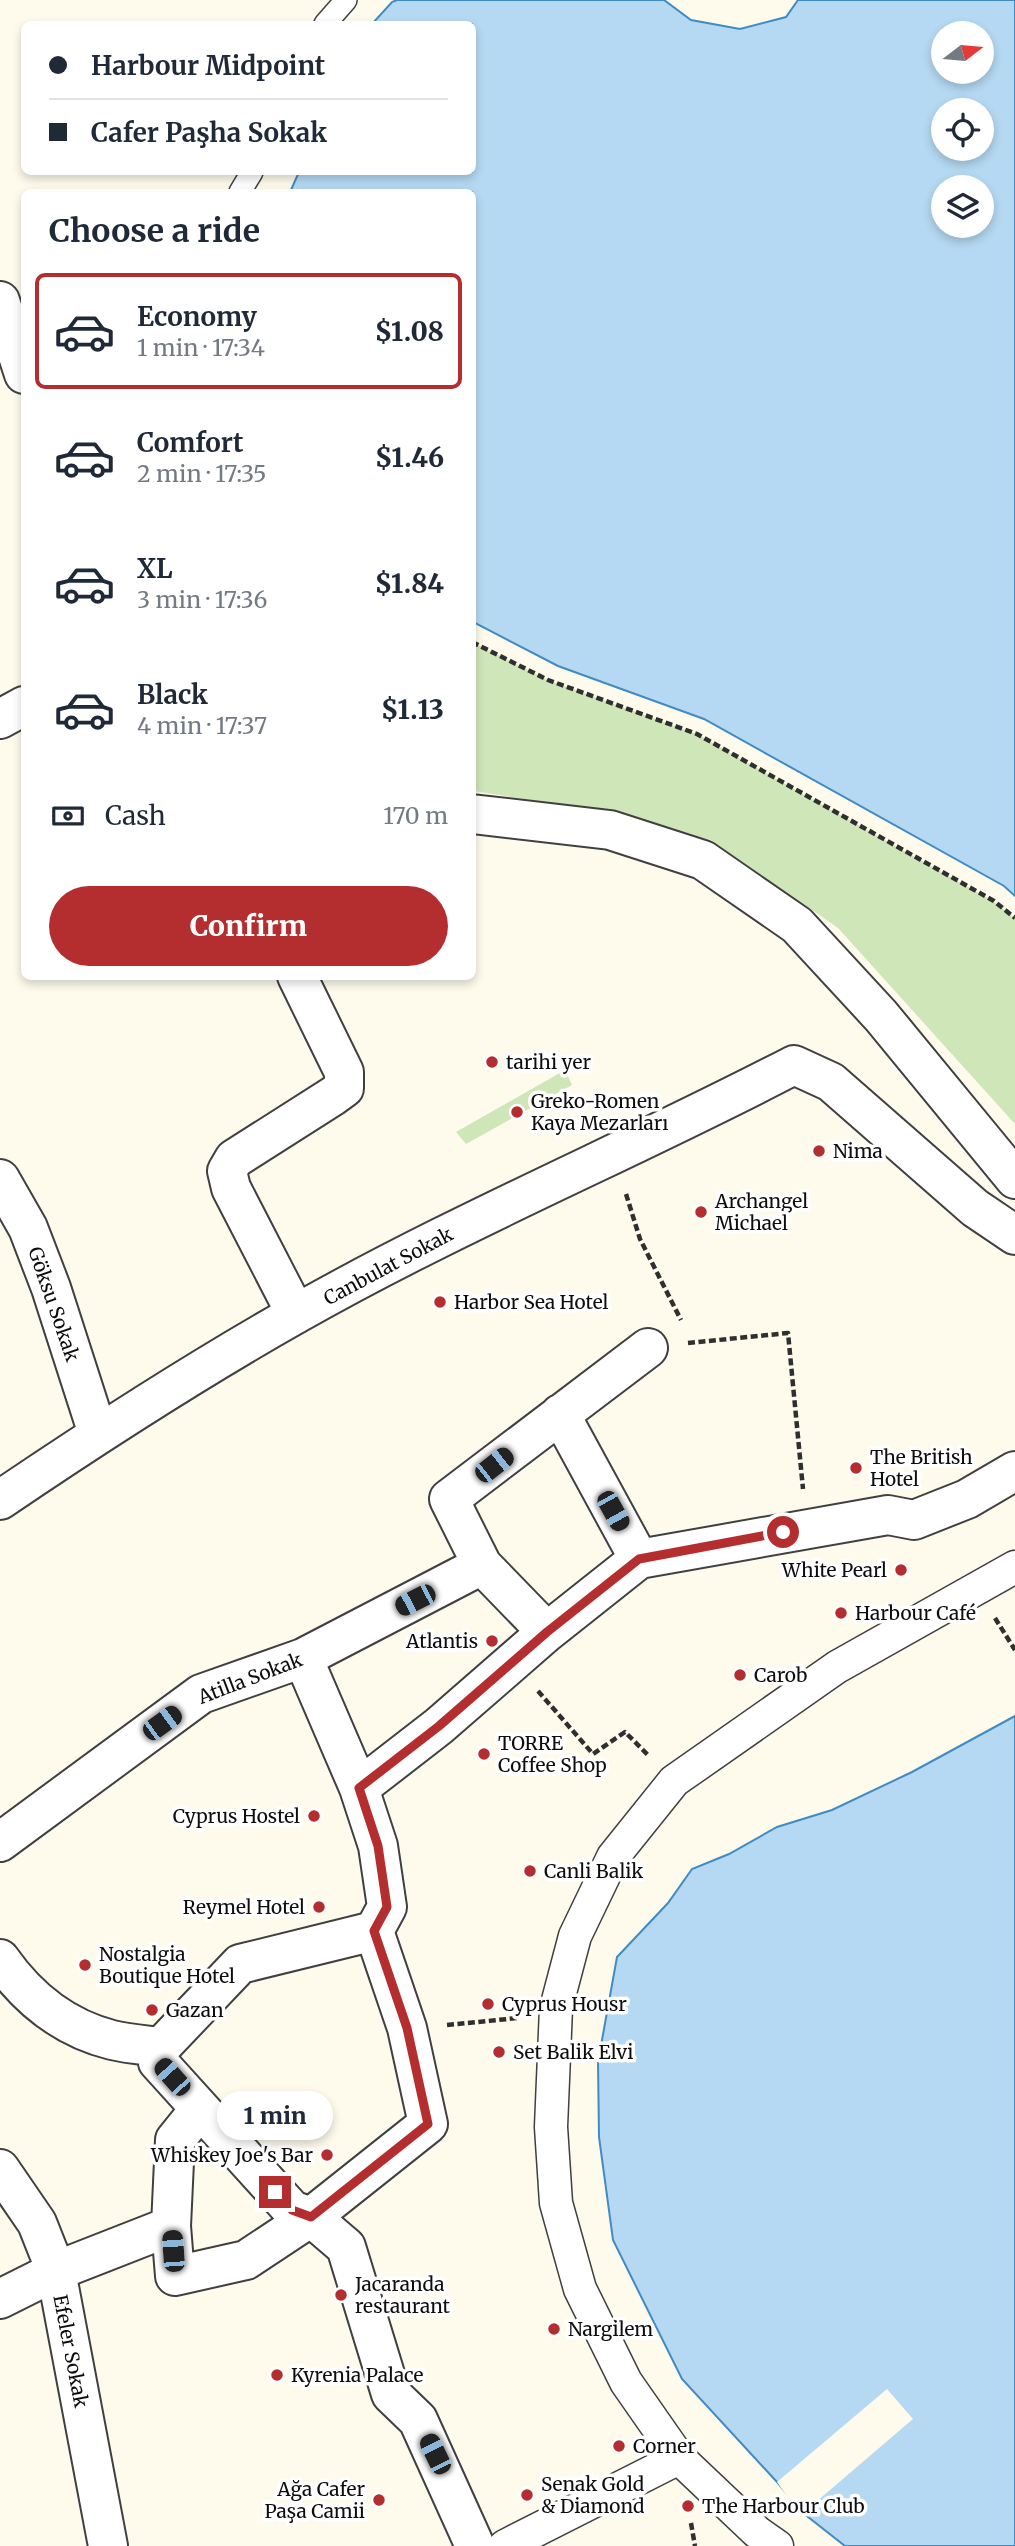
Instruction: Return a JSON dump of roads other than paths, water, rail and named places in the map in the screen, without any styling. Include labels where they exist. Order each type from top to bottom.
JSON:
[{"type":"street","points":[[13,322],[21,360]]},
{"type":"street","points":[[0,719],[21,708]]},
{"type":"street","points":[[476,814],[610,830],[703,860],[797,925],[881,1016],[1015,1179]]},
{"type":"street","points":[[296,1314],[231,1188],[227,1171],[234,1159],[344,1088],[344,1072],[299,980]]},
{"type":"street","name":"Canbulat Sokak","points":[[0,1500],[98,1434],[296,1314],[446,1235],[794,1065],[831,1082],[975,1208],[1015,1235]]},
{"type":"street","name":"Göksu Sokak","points":[[0,1179],[14,1234],[51,1289],[98,1434]]},
{"type":"street","points":[[547,1632],[482,1565],[449,1499],[648,1348]]},
{"type":"street","points":[[560,1415],[639,1559]]},
{"type":"street","points":[[359,1788],[439,1726],[547,1632],[639,1559],[888,1515],[914,1520],[967,1499],[1015,1471]]},
{"type":"street","name":"Atilla Sokak","points":[[0,1842],[201,1694],[303,1658],[482,1565]]},
{"type":"street","points":[[777,2546],[757,2532],[679,2458],[625,2382],[580,2289],[556,2203],[551,2127],[556,2008],[575,1936],[613,1857],[674,1781],[837,1667],[1015,1567]]},
{"type":"street","points":[[200,2109],[174,2140],[171,2226],[175,2276],[246,2260],[311,2217],[428,2124],[407,2028],[374,1931],[387,1907],[378,1846],[359,1788],[303,1658]]},
{"type":"street","points":[[374,1931],[240,1964],[161,2047],[158,2062],[292,2210],[311,2217],[346,2247],[391,2394],[418,2420],[475,2546]]},
{"type":"street","points":[[0,1959],[18,1984],[46,2009],[70,2024],[113,2040],[161,2047]]},
{"type":"street","name":"Efeler Sokak","points":[[0,2169],[37,2223],[56,2271],[108,2546]]},
{"type":"street","points":[[0,2299],[56,2271],[171,2226]]},
{"type":"street","points":[[505,2546],[679,2458]]},
{"type":"lane","points":[[328,21],[346,0]]},
{"type":"water","points":[[397,0],[664,0],[691,20],[740,29],[786,17],[798,0],[1015,0],[1015,896],[1004,886],[704,719],[558,666],[476,624],[476,189],[291,189],[298,175],[476,175],[476,21],[375,21]]},
{"type":"water","points":[[1015,1716],[1015,2546],[845,2546],[803,2513],[682,2379],[613,2240],[599,2137],[598,2062],[617,1957],[668,1903],[692,1869],[729,1854],[777,1827],[832,1810],[912,1772]]},
{"type":"place","name":"tarihi yer","points":[[492,1062]]},
{"type":"place","name":"Greko-Romen Kaya Mezarları","points":[[517,1112]]},
{"type":"place","name":"Nima","points":[[819,1151]]},
{"type":"place","name":"Archangel Michael","points":[[701,1212]]},
{"type":"place","name":"Harbor Sea Hotel","points":[[440,1302]]},
{"type":"place","name":"The British Hotel","points":[[856,1468]]},
{"type":"place","name":"White Pearl","points":[[901,1570]]},
{"type":"place","name":"Harbour Café","points":[[841,1613]]},
{"type":"place","name":"Atlantis","points":[[492,1641]]},
{"type":"place","name":"Carob","points":[[740,1675]]},
{"type":"place","name":"TORRE Coffee Shop","points":[[484,1754]]},
{"type":"place","name":"Cyprus Hostel","points":[[314,1816]]},
{"type":"place","name":"Canli Balik","points":[[530,1871]]},
{"type":"place","name":"Reymel Hotel","points":[[319,1907]]},
{"type":"place","name":"Nostalgia Boutique Hotel","points":[[85,1965]]},
{"type":"place","name":"Cyprus Housr","points":[[488,2004]]},
{"type":"place","name":"Gazan","points":[[152,2010]]},
{"type":"place","name":"Set Balik Elvi","points":[[499,2052]]},
{"type":"place","name":"Whiskey Joe's Bar","points":[[327,2155]]},
{"type":"place","name":"Jacaranda restaurant","points":[[341,2295]]},
{"type":"place","name":"Nargilem","points":[[554,2329]]},
{"type":"place","name":"Kyrenia Palace","points":[[277,2375]]},
{"type":"place","name":"Corner","points":[[619,2446]]},
{"type":"place","name":"Senak Gold & Diamond","points":[[527,2495]]},
{"type":"place","name":"Ağa Cafer Paşa Camii","points":[[379,2500]]},
{"type":"place","name":"The Harbour Club","points":[[688,2506]]}]
